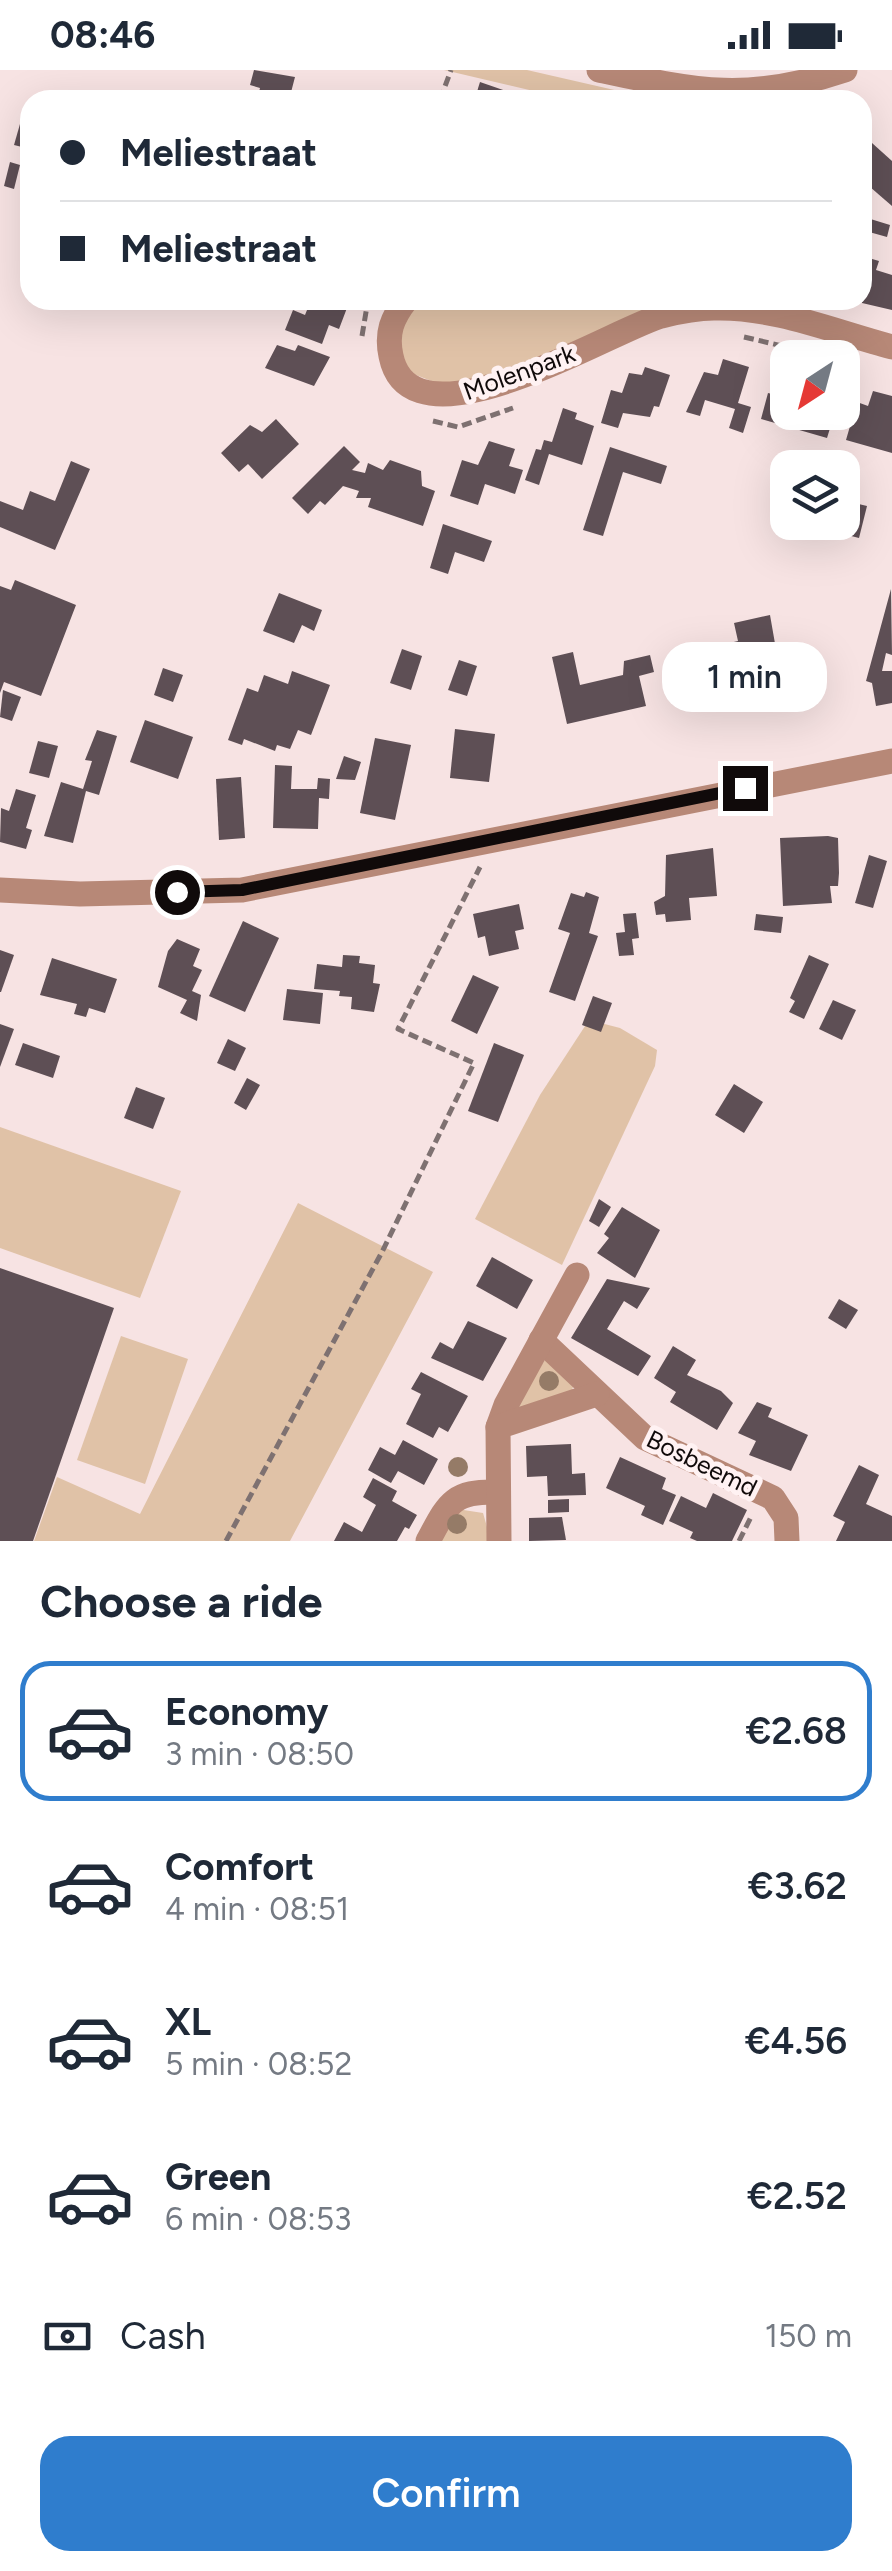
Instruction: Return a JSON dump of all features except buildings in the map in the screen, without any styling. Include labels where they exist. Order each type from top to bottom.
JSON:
[{"type":"street","points":[[599,70],[690,90]]},
{"type":"street","points":[[772,90],[802,85],[844,70]]},
{"type":"street","name":"Molenpark","points":[[398,310],[392,317],[388,342],[393,366],[418,391],[444,396],[491,387],[648,310]]},
{"type":"street","name":"Molenpark","points":[[732,310],[768,314],[892,348]]},
{"type":"street","points":[[0,890],[80,894],[242,890],[892,761]]},
{"type":"street","points":[[499,1541],[498,1427],[577,1275]]},
{"type":"street","name":"Bosbeemd","points":[[540,1340],[645,1438],[773,1498],[786,1518],[787,1541]]},
{"type":"street","points":[[498,1427],[597,1394]]},
{"type":"street","points":[[428,1541],[448,1505],[468,1492],[496,1492]]},
{"type":"path","points":[[226,1541],[382,1252],[474,1063],[398,1029],[495,838]]},
{"type":"shaded area","points":[[444,70],[527,70],[614,90],[529,90]]},
{"type":"shaded area","points":[[404,310],[654,310],[661,316],[467,395],[393,366]]},
{"type":"shaded area","points":[[589,1020],[620,1028],[657,1050],[655,1066],[562,1265],[475,1219],[540,1095]]},
{"type":"shaded area","points":[[0,1127],[181,1191],[140,1298],[0,1248]]},
{"type":"shaded area","points":[[298,1203],[433,1272],[290,1541],[34,1541],[57,1477],[140,1514]]},
{"type":"shaded area","points":[[121,1336],[188,1359],[145,1484],[77,1460]]},
{"type":"shaded area","points":[[546,1358],[574,1385],[571,1392],[518,1409],[517,1404]]},
{"type":"shaded area","points":[[457,1509],[483,1513],[491,1541],[435,1541]]},
{"type":"route","points":[[177,892],[242,890],[745,788]]}]
